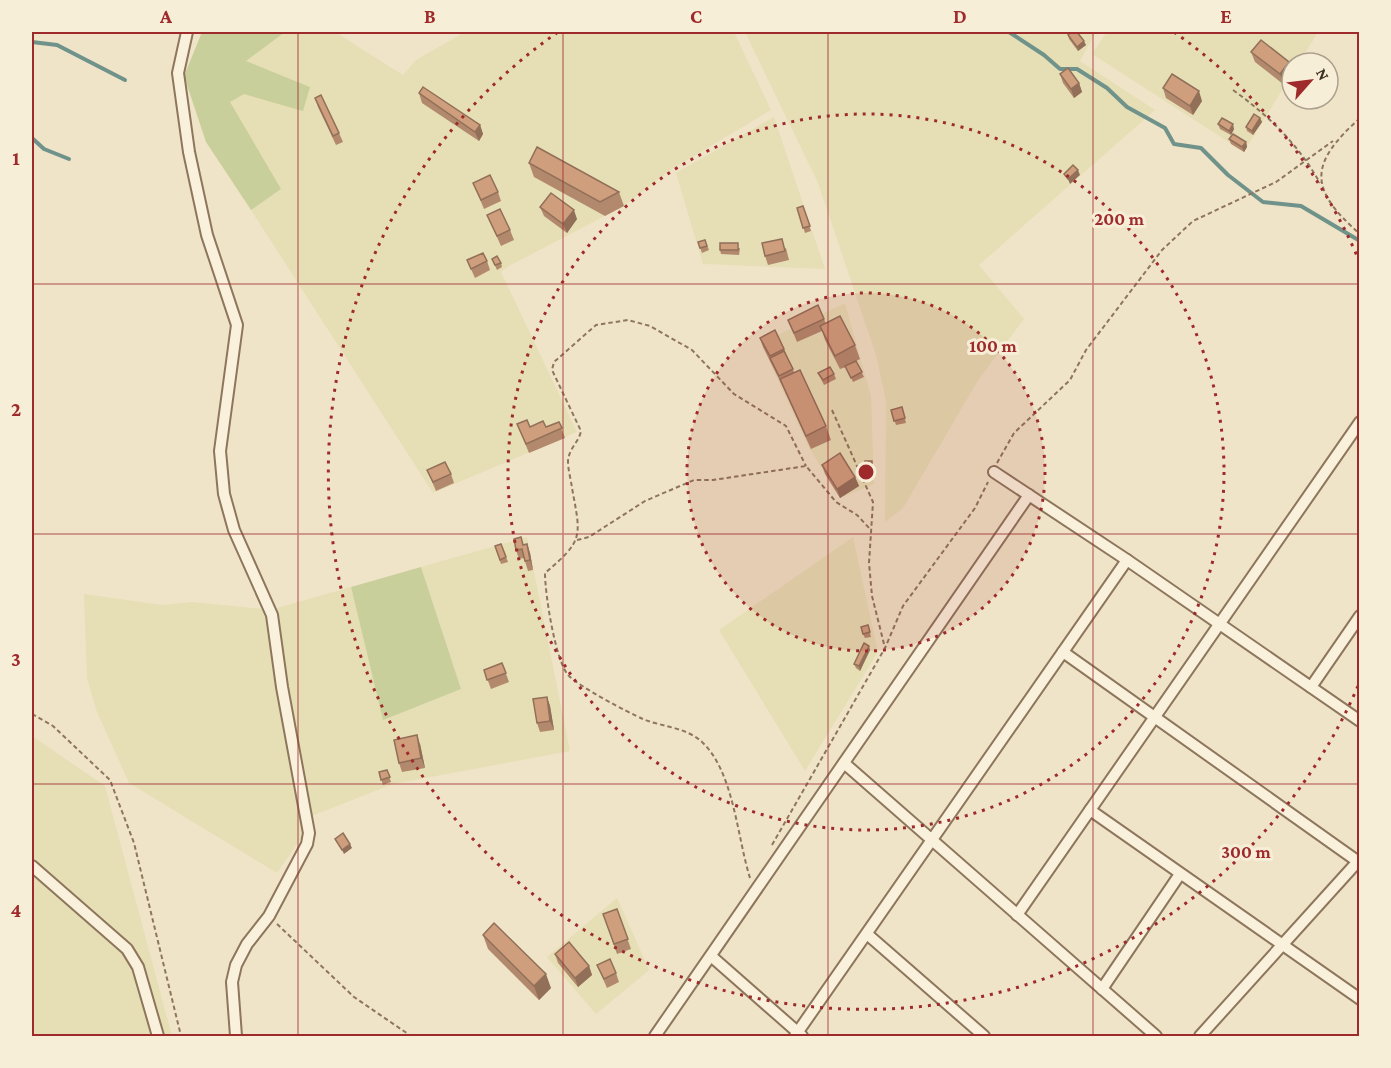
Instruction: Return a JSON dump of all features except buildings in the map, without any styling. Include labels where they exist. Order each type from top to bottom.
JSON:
[{"type":"street","points":[[187,32],[178,73],[189,152],[207,234],[237,325],[220,451],[224,494],[234,530],[272,615],[282,687],[309,833],[307,844],[268,916],[247,944],[232,982],[236,1036]]},
{"type":"street","points":[[1017,915],[1359,422]]},
{"type":"street","points":[[994,472],[1127,560],[1359,721]]},
{"type":"street","points":[[655,1036],[1029,495]]},
{"type":"street","points":[[711,956],[798,1035],[1127,560]]},
{"type":"street","points":[[1311,687],[1359,616]]},
{"type":"street","points":[[1063,652],[1359,861],[1200,1036]]},
{"type":"street","points":[[844,763],[1155,1036]]},
{"type":"street","points":[[1090,810],[1359,999]]},
{"type":"street","points":[[32,866],[127,949],[138,967],[158,1036]]},
{"type":"street","points":[[1102,990],[1180,874]]},
{"type":"street","points":[[867,934],[984,1036]]},
{"type":"path","points":[[1233,90],[1267,114],[1307,159],[1330,202],[1359,234]]},
{"type":"path","points":[[1322,185],[1322,161],[1333,141],[1359,118]]},
{"type":"path","points":[[755,892],[742,853],[727,784],[718,764],[702,742],[687,732],[643,719],[579,683],[569,675],[560,662],[545,573],[569,553],[577,540],[579,528],[568,463],[571,447],[581,431],[552,370],[554,362],[596,325],[628,320],[650,326],[692,350],[734,394],[786,426],[806,466],[836,502],[857,515],[870,529]]},
{"type":"path","points":[[832,410],[873,502],[868,563],[885,648]]},
{"type":"path","points":[[577,540],[589,537],[645,501],[694,480],[713,480],[806,466]]},
{"type":"path","points":[[32,714],[53,726],[110,780],[134,843],[144,894],[181,1036]]},
{"type":"path","points":[[268,916],[296,945],[354,997],[411,1036]]},
{"type":"shaded area","points":[[285,32],[335,32],[403,75],[416,60],[465,32],[734,32],[771,110],[670,170],[624,206],[501,272],[577,432],[433,493],[251,210],[280,188],[229,102],[244,94],[310,87],[245,61]]},
{"type":"shaded area","points":[[745,32],[1096,32],[1080,61],[1155,110],[979,265],[1024,319],[979,379],[903,508],[885,522],[886,401],[876,355],[818,183]]},
{"type":"shaded area","points":[[1107,32],[1318,32],[1306,51],[1280,51],[1280,94],[1244,152],[1092,54]]},
{"type":"shaded area","points":[[774,117],[825,269],[703,264],[676,173]]},
{"type":"shaded area","points":[[845,303],[871,396],[874,484],[840,498],[808,446],[761,343]]},
{"type":"shaded area","points":[[527,537],[570,751],[393,784],[309,817],[285,687],[277,608],[351,587],[383,719],[461,689],[421,567]]},
{"type":"shaded area","points":[[853,537],[878,652],[805,771],[719,630]]},
{"type":"shaded area","points":[[84,594],[162,605],[192,602],[264,609],[304,834],[277,873],[129,783],[97,712],[87,678]]},
{"type":"shaded area","points":[[32,736],[105,786],[172,1036],[32,1036]]},
{"type":"shaded area","points":[[617,898],[649,970],[596,1014],[547,957]]},
{"type":"green space","points":[[202,32],[285,32],[246,61],[310,87],[303,111],[244,94],[230,102],[281,189],[251,210],[206,142],[184,76]]},
{"type":"green space","points":[[421,567],[461,689],[383,720],[351,587]]},
{"type":"waterway","points":[[1009,32],[1044,55],[1060,69],[1077,69],[1107,88],[1127,107],[1165,128],[1174,144],[1201,148],[1228,175],[1263,202],[1301,206],[1360,241]]},
{"type":"waterway","points":[[32,42],[57,45],[125,80]]},
{"type":"waterway","points":[[32,138],[44,149],[69,159]]}]
